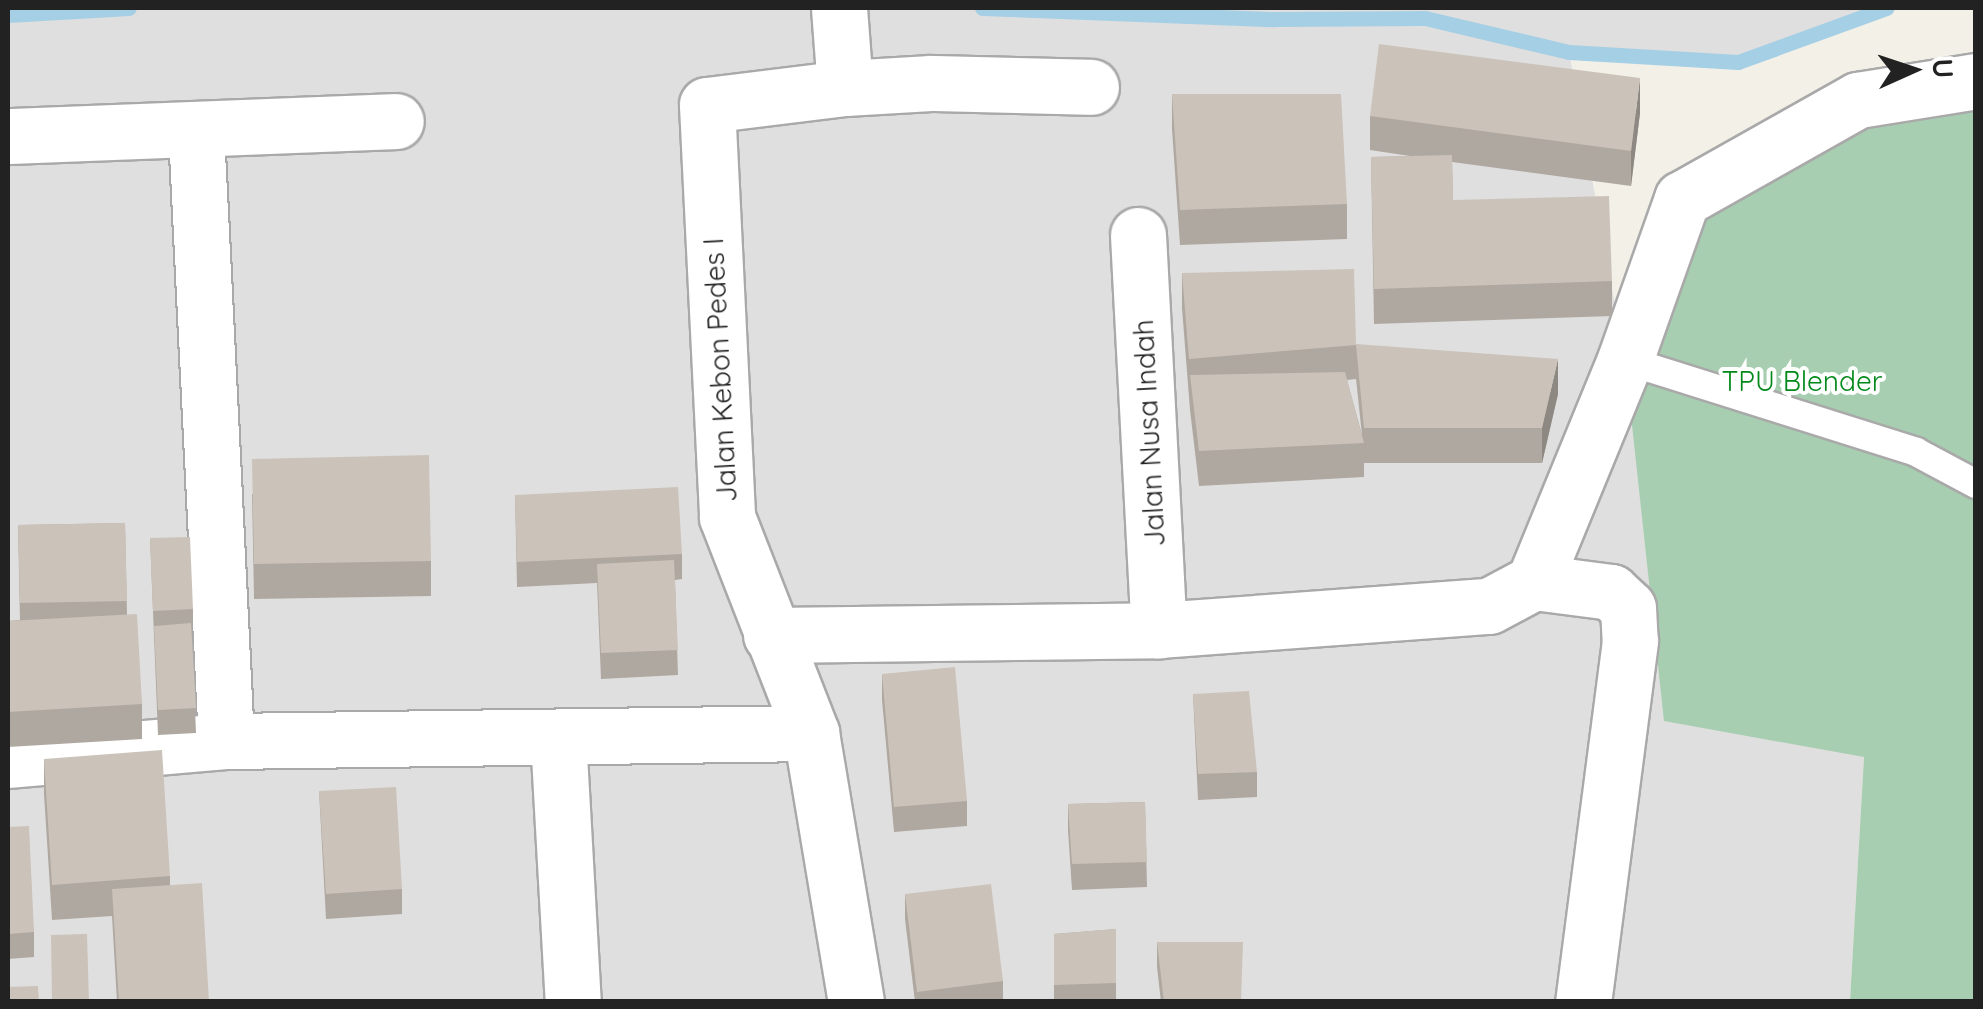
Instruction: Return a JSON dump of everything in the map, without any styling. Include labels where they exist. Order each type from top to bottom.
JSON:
[{"type":"street","points":[[839,15],[845,88],[931,83],[1091,87]]},
{"type":"street","points":[[1534,582],[1625,360],[1682,200],[1858,100],[1976,81]]},
{"type":"street","name":"Jalan Kebon Pedes I","points":[[845,88],[707,105],[727,516],[811,733],[856,1002]]},
{"type":"street","points":[[8,136],[196,132],[396,121]]},
{"type":"street","points":[[196,132],[226,741]]},
{"type":"street","name":"Jalan Nusa Indah","points":[[1138,235],[1159,630]]},
{"type":"street","points":[[771,635],[1159,630],[1489,606],[1534,582],[1611,592],[1628,608],[1630,641],[1582,1002]]},
{"type":"street","points":[[8,760],[226,741],[811,733]]},
{"type":"street","points":[[558,737],[573,1002]]},
{"type":"lane","points":[[1625,360],[1916,452],[1976,484]]},
{"type":"shaded area","points":[[8,8],[1886,8],[1738,62],[1569,52],[1625,360],[1864,757],[1850,1001],[8,1001]]},
{"type":"green space","name":"TPU Blender","points":[[1975,81],[1975,1001],[1850,1001],[1864,757],[1664,721],[1625,360],[1682,199]]},
{"type":"building","points":[[1379,44],[1640,78],[1631,151],[1370,116]]},
{"type":"building","points":[[1172,94],[1341,94],[1347,204],[1180,210]]},
{"type":"building","points":[[1452,155],[1453,200],[1609,196],[1612,281],[1374,289],[1371,157]]},
{"type":"building","points":[[1354,269],[1356,344],[1558,359],[1542,428],[1364,428],[1356,345],[1189,359],[1182,273]]},
{"type":"building","points":[[1345,372],[1364,443],[1199,451],[1190,375]]},
{"type":"building","points":[[429,455],[431,561],[254,564],[252,459]]},
{"type":"building","points":[[678,487],[682,554],[517,562],[515,495]]},
{"type":"building","points":[[125,523],[127,601],[20,603],[18,525]]},
{"type":"building","points":[[190,537],[193,609],[153,611],[150,538]]},
{"type":"building","points":[[674,560],[678,650],[601,653],[597,564]]},
{"type":"building","points":[[137,614],[142,704],[8,712],[8,621]]},
{"type":"building","points":[[191,623],[196,708],[158,710],[154,626]]},
{"type":"building","points":[[955,667],[967,801],[894,807],[882,674]]},
{"type":"building","points":[[1249,691],[1257,772],[1198,774],[1193,694]]},
{"type":"building","points":[[162,750],[170,876],[52,885],[44,759]]},
{"type":"building","points":[[396,787],[402,889],[326,894],[319,791]]},
{"type":"building","points":[[1145,802],[1147,862],[1072,864],[1068,804]]},
{"type":"building","points":[[29,826],[34,932],[8,934],[8,827]]},
{"type":"building","points":[[202,883],[209,1002],[119,1002],[112,889]]},
{"type":"building","points":[[991,884],[1003,981],[917,992],[905,894]]},
{"type":"building","points":[[1116,929],[1116,983],[1054,985],[1054,934]]},
{"type":"building","points":[[87,934],[89,1002],[52,1002],[51,935]]},
{"type":"building","points":[[1157,942],[1243,942],[1241,1002],[1164,1002]]},
{"type":"building","points":[[38,986],[39,1002],[8,1002],[8,987]]},
{"type":"waterway","points":[[8,15],[129,8]]},
{"type":"waterway","points":[[982,8],[1275,19],[1425,18],[1569,52],[1738,62],[1886,8]]}]
